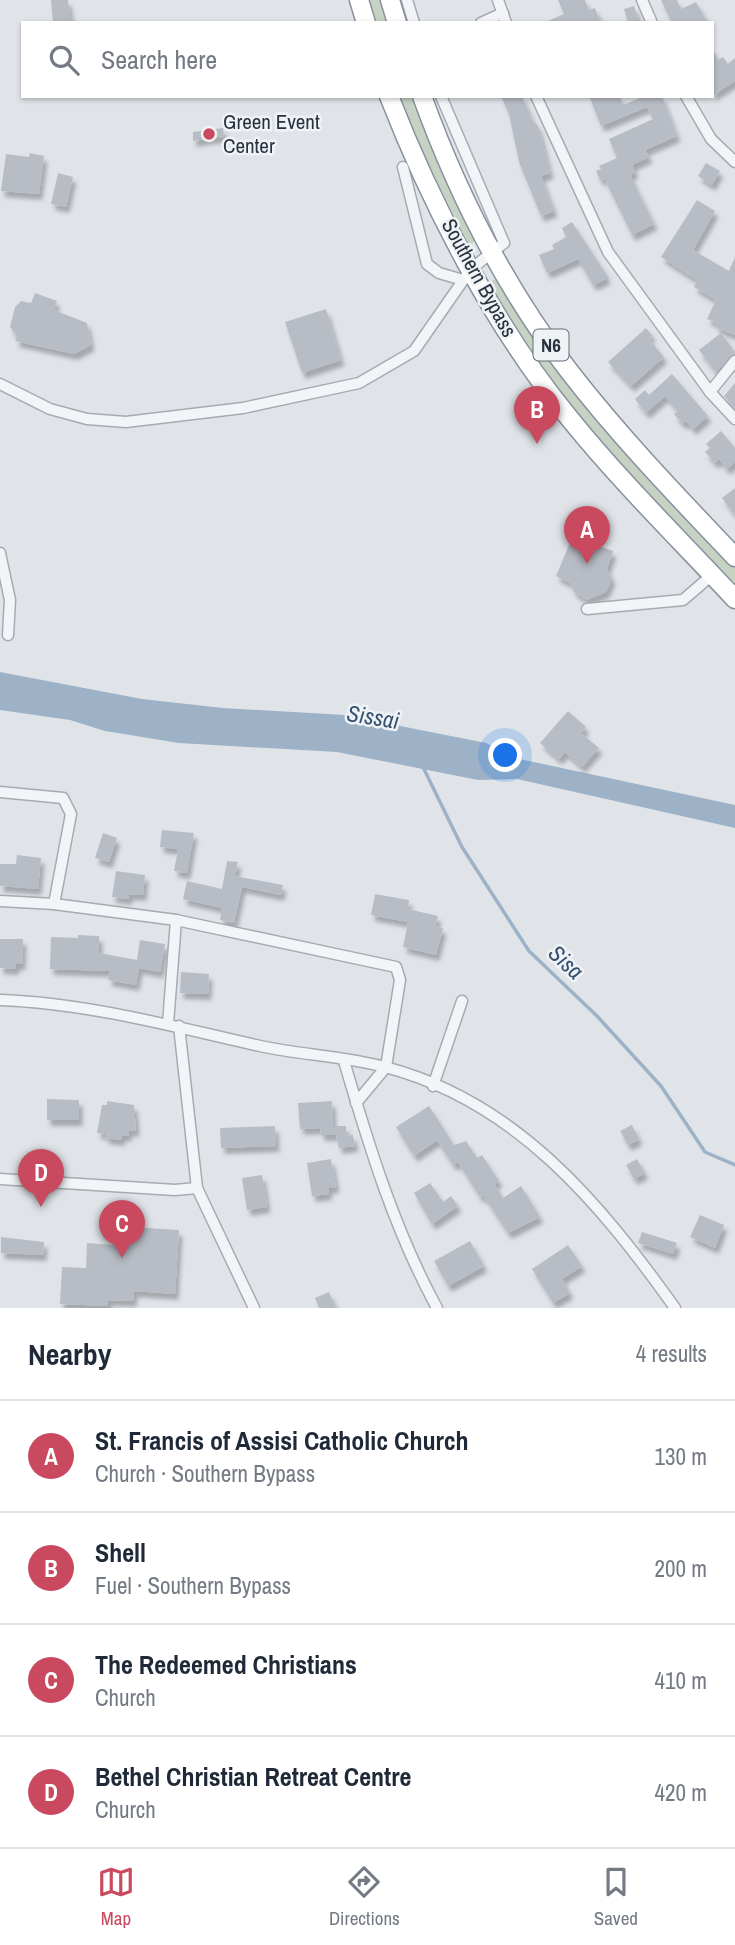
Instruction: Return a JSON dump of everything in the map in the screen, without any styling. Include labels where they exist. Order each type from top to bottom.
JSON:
[{"type":"highway","points":[[359,0],[365,21]]},
{"type":"highway","points":[[390,0],[396,21]]},
{"type":"highway","name":"Southern Bypass","points":[[390,98],[467,274],[569,419],[735,599]]},
{"type":"highway","name":"Southern Bypass","points":[[423,98],[451,169],[493,253],[538,327],[597,406],[735,557]]},
{"type":"street","points":[[407,0],[413,21]]},
{"type":"street","points":[[498,0],[505,18]]},
{"type":"street","points":[[642,0],[651,21]]},
{"type":"street","points":[[0,384],[50,409],[87,419],[126,422],[243,408],[359,383],[414,351],[467,274],[503,247],[504,238],[482,195],[442,98]]},
{"type":"street","points":[[537,98],[608,251],[710,392],[735,419]]},
{"type":"street","points":[[687,98],[711,139],[735,162]]},
{"type":"street","points":[[403,167],[427,264],[439,273],[467,274]]},
{"type":"street","points":[[710,392],[735,362]]},
{"type":"street","points":[[0,553],[10,600],[8,635]]},
{"type":"street","points":[[587,609],[682,600],[712,575]]},
{"type":"street","points":[[0,792],[63,798],[69,803],[71,814],[54,904]]},
{"type":"street","points":[[0,901],[54,904],[176,920],[396,967],[400,980],[386,1067],[356,1103]]},
{"type":"street","points":[[176,920],[173,1025],[197,1188],[254,1308]]},
{"type":"street","points":[[0,1000],[173,1025],[263,1047],[386,1067],[465,1098],[510,1125],[544,1153],[609,1221],[675,1308]]},
{"type":"street","points":[[433,1086],[462,1001]]},
{"type":"street","points":[[344,1060],[381,1184],[406,1246],[437,1308]]},
{"type":"street","points":[[0,1178],[175,1190],[197,1188]]},
{"type":"green space","points":[[369,0],[386,0],[392,21],[375,21]]},
{"type":"green space","points":[[400,98],[418,98],[481,238],[469,245],[408,123]]},
{"type":"green space","points":[[497,279],[538,344],[735,562],[735,588],[582,422],[485,283]]},
{"type":"water","points":[[0,672],[142,699],[223,708],[345,715],[486,743],[515,758],[735,805],[735,828],[517,779],[478,780],[337,752],[179,743],[105,731],[70,720],[0,710]]},
{"type":"building","points":[[51,0],[68,0],[71,21],[53,21]]},
{"type":"building","points":[[558,0],[585,0],[589,10],[595,8],[600,21],[548,21],[564,14]]},
{"type":"building","points":[[661,0],[677,0],[681,9],[696,2],[707,21],[671,21]]},
{"type":"building","points":[[634,6],[638,19],[627,21],[624,9]]},
{"type":"building","points":[[714,51],[718,60],[723,57],[728,64],[735,58],[735,81],[714,95]]},
{"type":"building","points":[[502,98],[523,98],[532,120],[538,126],[550,173],[541,176],[554,211],[541,216],[519,162],[509,114]]},
{"type":"building","points":[[590,98],[621,98],[623,105],[640,98],[663,98],[677,136],[645,150],[649,157],[632,165],[635,172],[630,175],[654,224],[632,235],[604,178],[600,180],[596,171],[601,169],[599,166],[617,158],[609,139],[653,119],[647,107],[601,126]]},
{"type":"building","name":"Green Event Center","points":[[223,128],[224,136],[193,141],[193,132]]},
{"type":"building","points":[[30,153],[44,156],[39,194],[1,191],[6,154],[29,157]]},
{"type":"building","points":[[706,163],[720,171],[712,185],[698,176]]},
{"type":"building","points":[[58,173],[73,177],[66,207],[51,204]]},
{"type":"building","points":[[697,200],[715,211],[693,250],[729,271],[735,257],[735,335],[715,327],[717,323],[707,319],[716,300],[694,287],[697,280],[661,257]]},
{"type":"building","points":[[572,222],[606,274],[606,279],[593,285],[578,259],[547,273],[539,255],[554,249],[552,245],[566,237],[562,228]]},
{"type":"building","points":[[35,293],[57,301],[54,310],[87,323],[91,345],[74,354],[15,341],[17,336],[10,327],[15,307],[21,301],[31,303]]},
{"type":"building","points":[[326,309],[341,360],[302,373],[285,322]]},
{"type":"building","points":[[646,328],[652,335],[649,339],[664,357],[631,386],[608,362]]},
{"type":"building","points":[[721,333],[735,352],[716,372],[699,350]]},
{"type":"building","points":[[672,374],[708,416],[693,429],[686,421],[683,424],[674,414],[678,411],[665,396],[646,413],[635,399],[645,390],[649,395]]},
{"type":"building","points":[[735,383],[735,408],[724,396]]},
{"type":"building","points":[[721,431],[735,448],[735,462],[727,469],[719,459],[715,463],[705,452],[710,448],[706,444]]},
{"type":"building","points":[[735,488],[735,515],[722,498]]},
{"type":"building","points":[[579,539],[613,551],[607,569],[612,579],[606,592],[587,600],[574,592],[570,583],[556,576],[569,545]]},
{"type":"building","points":[[568,711],[586,727],[581,733],[599,748],[582,767],[565,752],[559,759],[540,743]]},
{"type":"building","points":[[162,830],[194,833],[187,873],[174,871],[178,849],[160,847]]},
{"type":"building","points":[[103,833],[117,838],[109,862],[95,858]]},
{"type":"building","points":[[17,855],[41,858],[38,889],[0,886],[0,864],[16,864]]},
{"type":"building","points":[[227,861],[238,862],[235,876],[283,885],[281,895],[242,887],[234,923],[220,920],[222,908],[183,899],[187,881],[222,889]]},
{"type":"building","points":[[116,871],[145,875],[143,895],[129,894],[129,899],[112,897]]},
{"type":"building","points":[[375,894],[409,900],[408,909],[438,916],[435,926],[443,928],[436,955],[403,947],[408,922],[371,915]]},
{"type":"building","points":[[78,935],[99,936],[99,953],[137,960],[140,940],[165,944],[160,972],[139,968],[136,985],[108,980],[110,971],[50,969],[51,937],[78,938]]},
{"type":"building","points":[[0,939],[23,939],[22,964],[16,964],[15,969],[0,968]]},
{"type":"building","points":[[181,972],[209,974],[208,994],[180,993]]},
{"type":"building","points":[[47,1099],[79,1100],[79,1120],[47,1120]]},
{"type":"building","points":[[107,1101],[134,1105],[136,1131],[129,1130],[128,1136],[122,1135],[121,1140],[105,1138],[106,1134],[97,1133],[102,1105],[107,1105]]},
{"type":"building","points":[[332,1101],[333,1126],[346,1126],[346,1136],[353,1135],[355,1146],[339,1148],[336,1135],[321,1135],[320,1128],[300,1129],[298,1103]]},
{"type":"building","points":[[429,1106],[454,1145],[466,1141],[477,1158],[482,1155],[499,1181],[494,1184],[503,1198],[521,1186],[540,1217],[508,1233],[483,1195],[480,1197],[458,1162],[453,1165],[437,1140],[414,1156],[396,1127]]},
{"type":"building","points":[[632,1125],[639,1139],[628,1145],[620,1131]]},
{"type":"building","points":[[275,1126],[276,1146],[221,1148],[220,1128]]},
{"type":"building","points":[[331,1159],[336,1187],[328,1188],[329,1194],[312,1196],[307,1163]]},
{"type":"building","points":[[637,1159],[645,1173],[634,1179],[626,1165]]},
{"type":"building","points":[[262,1175],[267,1207],[247,1210],[242,1178]]},
{"type":"building","points":[[430,1183],[443,1202],[451,1196],[458,1206],[432,1224],[414,1193]]},
{"type":"building","points":[[700,1215],[724,1225],[715,1248],[690,1237]]},
{"type":"building","points":[[115,1226],[179,1230],[175,1294],[134,1291],[133,1301],[108,1300],[108,1306],[60,1304],[62,1267],[86,1268],[87,1243],[114,1245]]},
{"type":"building","points":[[642,1232],[677,1243],[673,1254],[638,1243]]},
{"type":"building","points":[[1,1237],[44,1242],[43,1255],[1,1253]]},
{"type":"building","points":[[470,1241],[484,1266],[448,1286],[434,1261]]},
{"type":"building","points":[[568,1245],[582,1266],[562,1279],[570,1293],[553,1303],[532,1269]]},
{"type":"building","points":[[329,1292],[336,1308],[319,1308],[315,1298]]},
{"type":"waterway","name":"Sisa","points":[[422,765],[462,847],[529,951],[597,1016],[661,1086],[705,1152],[735,1165]]},
{"type":"place","name":"Green Event Center","points":[[209,134]]},
{"type":"place","name":"Shell","points":[[537,444]]},
{"type":"place","name":"St. Francis of Assisi Catholic Church","points":[[587,564]]},
{"type":"place","name":"Bethel Christian Retreat Centre","points":[[41,1207]]},
{"type":"place","name":"The Redeemed Christians","points":[[122,1258]]},
{"type":"water label","name":"Sissai","points":[[373,717]]}]
